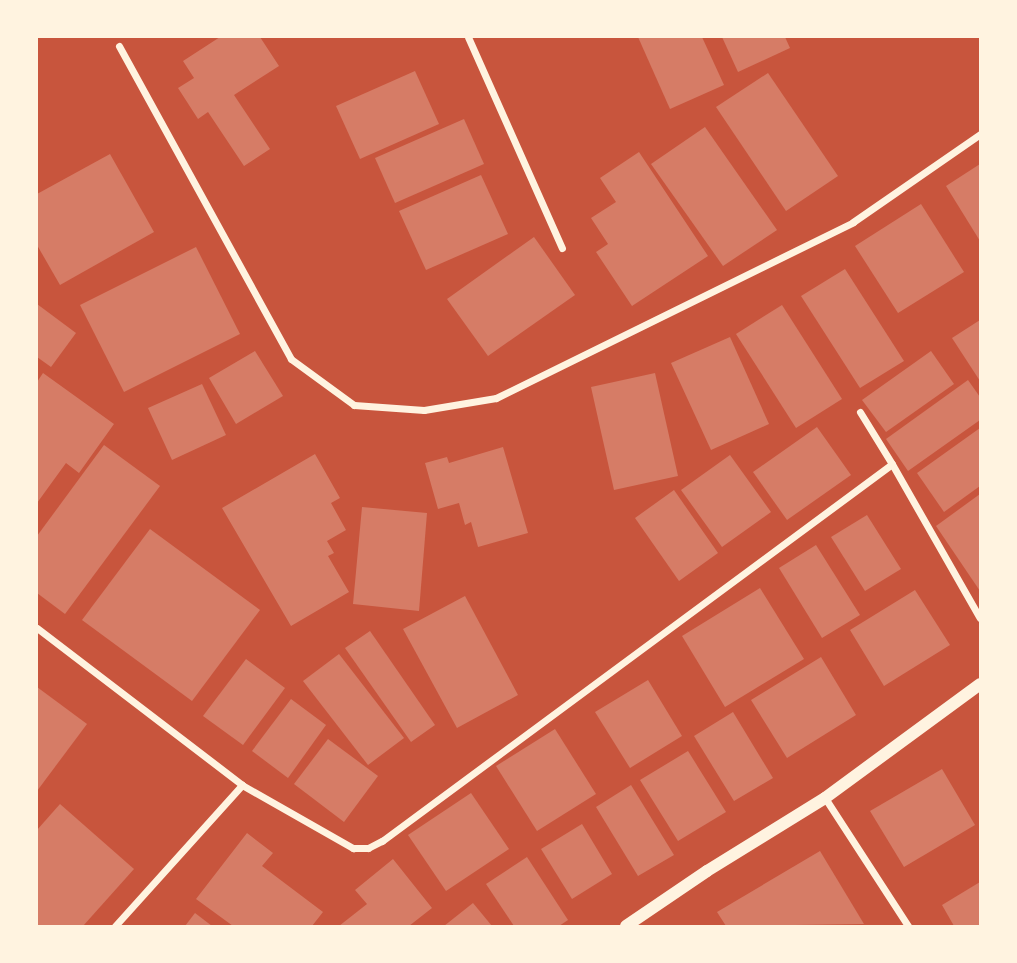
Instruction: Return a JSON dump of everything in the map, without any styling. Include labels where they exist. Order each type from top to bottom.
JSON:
[{"type":"street","points":[[468,37],[562,248]]},
{"type":"street","points":[[120,46],[291,359],[354,405],[424,410],[496,398],[853,222],[980,134]]},
{"type":"street","points":[[860,412],[980,618]]},
{"type":"street","points":[[37,628],[242,785],[353,848],[368,848],[393,833],[892,464]]},
{"type":"street","points":[[626,926],[707,871],[825,798],[980,684]]},
{"type":"street","points":[[115,926],[242,785]]},
{"type":"street","points":[[825,798],[908,926]]},
{"type":"building","points":[[220,37],[260,37],[279,66],[234,95],[270,149],[244,166],[208,112],[198,119],[178,88],[194,78],[183,61]]},
{"type":"building","points":[[638,37],[702,37],[724,85],[670,109]]},
{"type":"building","points":[[722,37],[785,37],[790,48],[738,72]]},
{"type":"building","points":[[415,71],[439,124],[360,159],[336,106]]},
{"type":"building","points":[[768,73],[838,176],[786,211],[716,107]]},
{"type":"building","points":[[464,119],[484,164],[395,203],[375,158]]},
{"type":"building","points":[[705,127],[777,230],[723,266],[651,164]]},
{"type":"building","points":[[639,152],[708,256],[632,306],[596,252],[608,244],[591,218],[616,202],[600,178]]},
{"type":"building","points":[[110,154],[154,232],[60,285],[37,245],[37,194]]},
{"type":"building","points":[[980,164],[980,241],[946,186]]},
{"type":"building","points":[[481,175],[508,234],[426,270],[399,211]]},
{"type":"building","points":[[921,204],[964,272],[898,313],[855,246]]},
{"type":"building","points":[[534,237],[575,295],[488,356],[447,299]]},
{"type":"building","points":[[196,247],[240,334],[124,392],[80,305]]},
{"type":"building","points":[[845,269],[904,361],[860,388],[801,296]]},
{"type":"building","points":[[37,304],[76,333],[51,367],[37,357]]},
{"type":"building","points":[[782,305],[842,399],[796,428],[736,334]]},
{"type":"building","points":[[980,320],[980,381],[952,338]]},
{"type":"building","points":[[730,337],[769,424],[711,450],[671,363]]},
{"type":"building","points":[[255,351],[283,396],[236,424],[209,378]]},
{"type":"building","points":[[931,351],[954,384],[886,432],[862,400]]},
{"type":"building","points":[[43,373],[114,424],[79,473],[66,463],[37,503],[37,382]]},
{"type":"building","points":[[655,373],[678,476],[614,490],[591,387]]},
{"type":"building","points":[[968,380],[980,397],[980,420],[908,471],[886,439]]},
{"type":"building","points":[[202,384],[226,435],[172,460],[148,408]]},
{"type":"building","points":[[817,427],[851,475],[787,520],[753,472]]},
{"type":"building","points":[[980,428],[980,486],[944,512],[917,473]]},
{"type":"building","points":[[104,445],[160,486],[65,614],[37,593],[37,536]]},
{"type":"building","points":[[503,447],[528,533],[478,547],[471,522],[465,525],[459,503],[438,509],[425,463],[447,457],[449,463]]},
{"type":"building","points":[[315,454],[340,498],[331,503],[346,530],[327,541],[334,553],[328,556],[349,592],[291,626],[222,508]]},
{"type":"building","points":[[730,455],[771,512],[722,547],[681,490]]},
{"type":"building","points":[[674,490],[718,553],[679,581],[635,518]]},
{"type":"building","points":[[980,494],[980,591],[936,526]]},
{"type":"building","points":[[362,507],[427,513],[419,611],[353,604]]},
{"type":"building","points":[[867,515],[901,569],[865,591],[831,537]]},
{"type":"building","points":[[150,529],[260,610],[192,701],[82,620]]},
{"type":"building","points":[[816,545],[860,615],[822,638],[779,568]]},
{"type":"building","points":[[760,588],[804,659],[725,707],[682,636]]},
{"type":"building","points":[[915,590],[950,645],[884,686],[850,630]]},
{"type":"building","points":[[465,596],[518,695],[457,728],[403,629]]},
{"type":"building","points":[[370,631],[435,725],[411,742],[345,648]]},
{"type":"building","points":[[339,654],[404,738],[368,765],[303,681]]},
{"type":"building","points":[[821,657],[856,715],[787,758],[751,700]]},
{"type":"building","points":[[246,659],[285,688],[243,745],[203,716]]},
{"type":"building","points":[[648,680],[682,736],[630,768],[595,712]]},
{"type":"building","points":[[37,687],[87,724],[37,791]]},
{"type":"building","points":[[291,699],[326,725],[288,778],[252,751]]},
{"type":"building","points":[[733,712],[773,778],[734,801],[694,736]]},
{"type":"building","points":[[555,729],[596,794],[537,831],[496,766]]},
{"type":"building","points":[[328,739],[378,776],[344,822],[294,784]]},
{"type":"building","points":[[688,751],[726,812],[678,841],[640,780]]},
{"type":"building","points":[[942,769],[975,825],[904,867],[870,811]]},
{"type":"building","points":[[631,785],[674,855],[638,876],[596,807]]},
{"type":"building","points":[[471,793],[509,849],[446,891],[408,835]]},
{"type":"building","points":[[60,804],[134,869],[83,926],[37,926],[37,830]]},
{"type":"building","points":[[582,824],[612,874],[572,899],[541,849]]},
{"type":"building","points":[[247,833],[273,853],[262,866],[323,912],[312,926],[233,926],[196,899]]},
{"type":"building","points":[[820,851],[864,924],[726,926],[717,912]]},
{"type":"building","points":[[527,857],[568,920],[559,926],[514,926],[486,884]]},
{"type":"building","points":[[393,859],[432,908],[409,926],[339,926],[367,904],[355,890]]},
{"type":"building","points":[[980,882],[980,926],[954,926],[942,905]]},
{"type":"building","points":[[473,903],[492,926],[444,926]]},
{"type":"building","points":[[195,913],[212,926],[185,926]]}]
